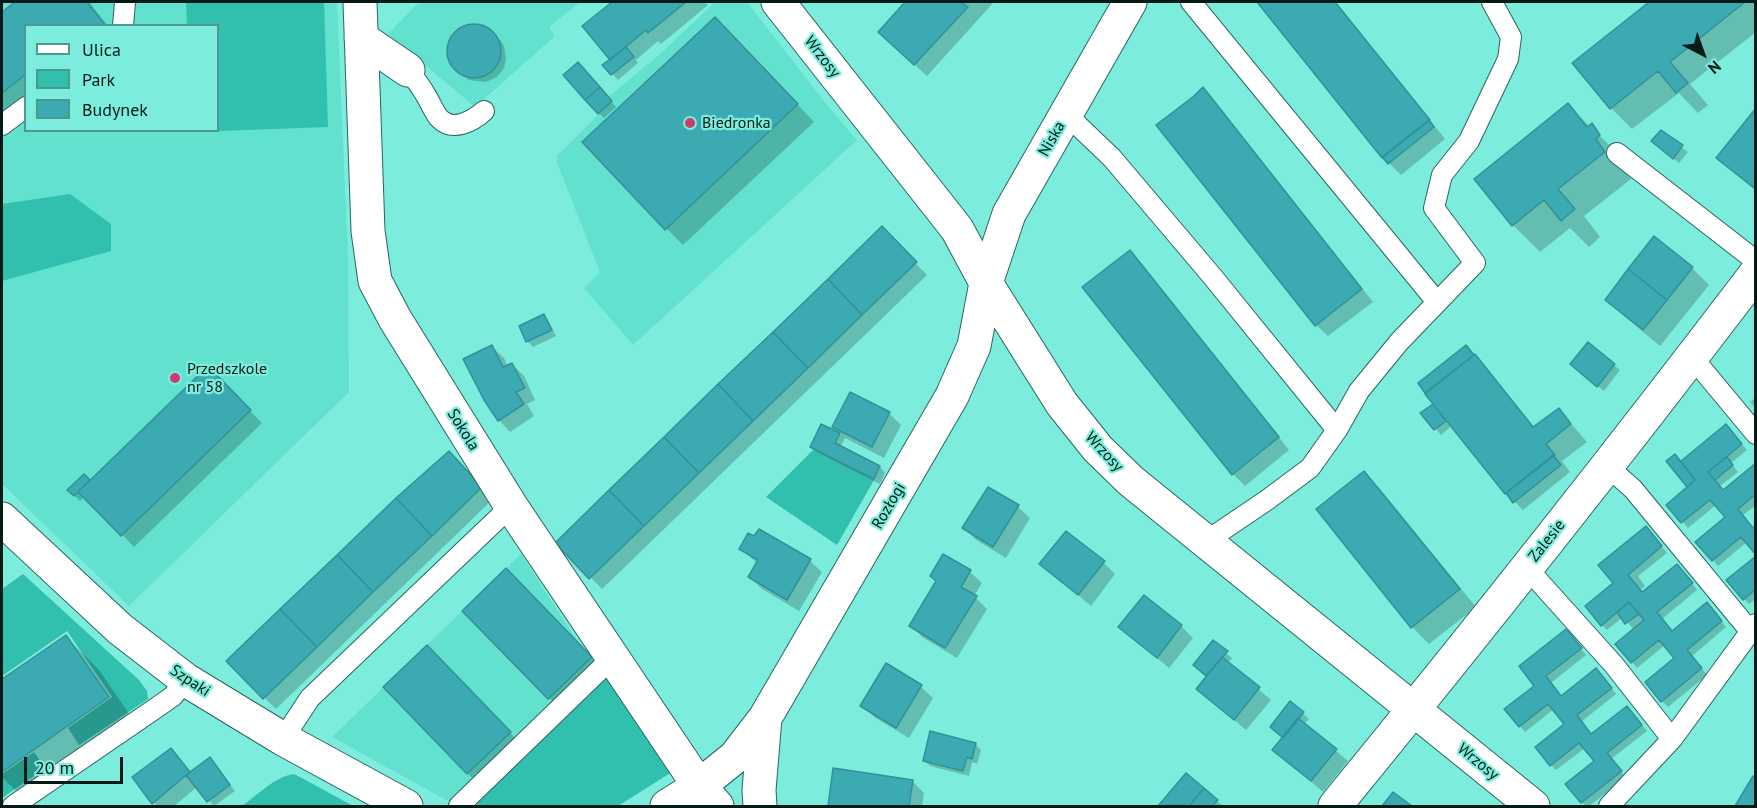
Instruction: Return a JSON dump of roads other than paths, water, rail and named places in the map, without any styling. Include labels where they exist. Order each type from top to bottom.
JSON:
[{"type":"street","name":"Sokola","points":[[360,2],[368,231],[375,281],[395,319],[511,506],[708,796]]},
{"type":"street","name":"Niska","points":[[986,283],[1009,214],[1130,2]]},
{"type":"street","name":"Wrzosy","points":[[785,4],[957,229],[986,283],[1062,404],[1098,449],[1131,481],[1205,542],[1533,807]]},
{"type":"street","points":[[361,38],[408,70]]},
{"type":"street","name":"Zalesie","points":[[1335,807],[1692,357],[1755,273]]},
{"type":"street","name":"Rozłogi","points":[[667,807],[708,796],[765,718],[954,393],[974,346],[986,283]]},
{"type":"street","name":"Szpaki","points":[[2,519],[120,629],[186,680],[283,739],[406,807]]},
{"type":"street","name":"Rozłogi","points":[[760,807],[759,790],[765,718]]},
{"type":"lane","points":[[123,24],[125,2]]},
{"type":"lane","points":[[1191,2],[1437,302]]},
{"type":"lane","points":[[1205,542],[1310,468],[1337,430],[1359,391],[1399,342],[1475,263],[1434,208],[1442,175],[1469,141],[1508,59],[1511,37],[1492,2]]},
{"type":"lane","points":[[408,70],[424,91],[440,120],[452,124],[463,124],[475,119],[484,111]]},
{"type":"lane","points":[[2,126],[24,109]]},
{"type":"lane","points":[[1066,114],[1112,158],[1212,276],[1337,430]]},
{"type":"lane","points":[[1617,153],[1755,261]]},
{"type":"lane","points":[[1692,357],[1755,434]]},
{"type":"lane","points":[[1606,465],[1633,489],[1753,628],[1672,739],[1609,807]]},
{"type":"lane","points":[[283,739],[310,698],[511,506]]},
{"type":"lane","points":[[1526,567],[1614,665],[1672,739]]},
{"type":"lane","points":[[459,807],[613,657]]},
{"type":"lane","points":[[13,807],[173,696],[186,680]]},
{"type":"place","name":"Biedronka","points":[[690,123]]},
{"type":"place","name":"Przedszkole nr 58","points":[[175,378]]}]
